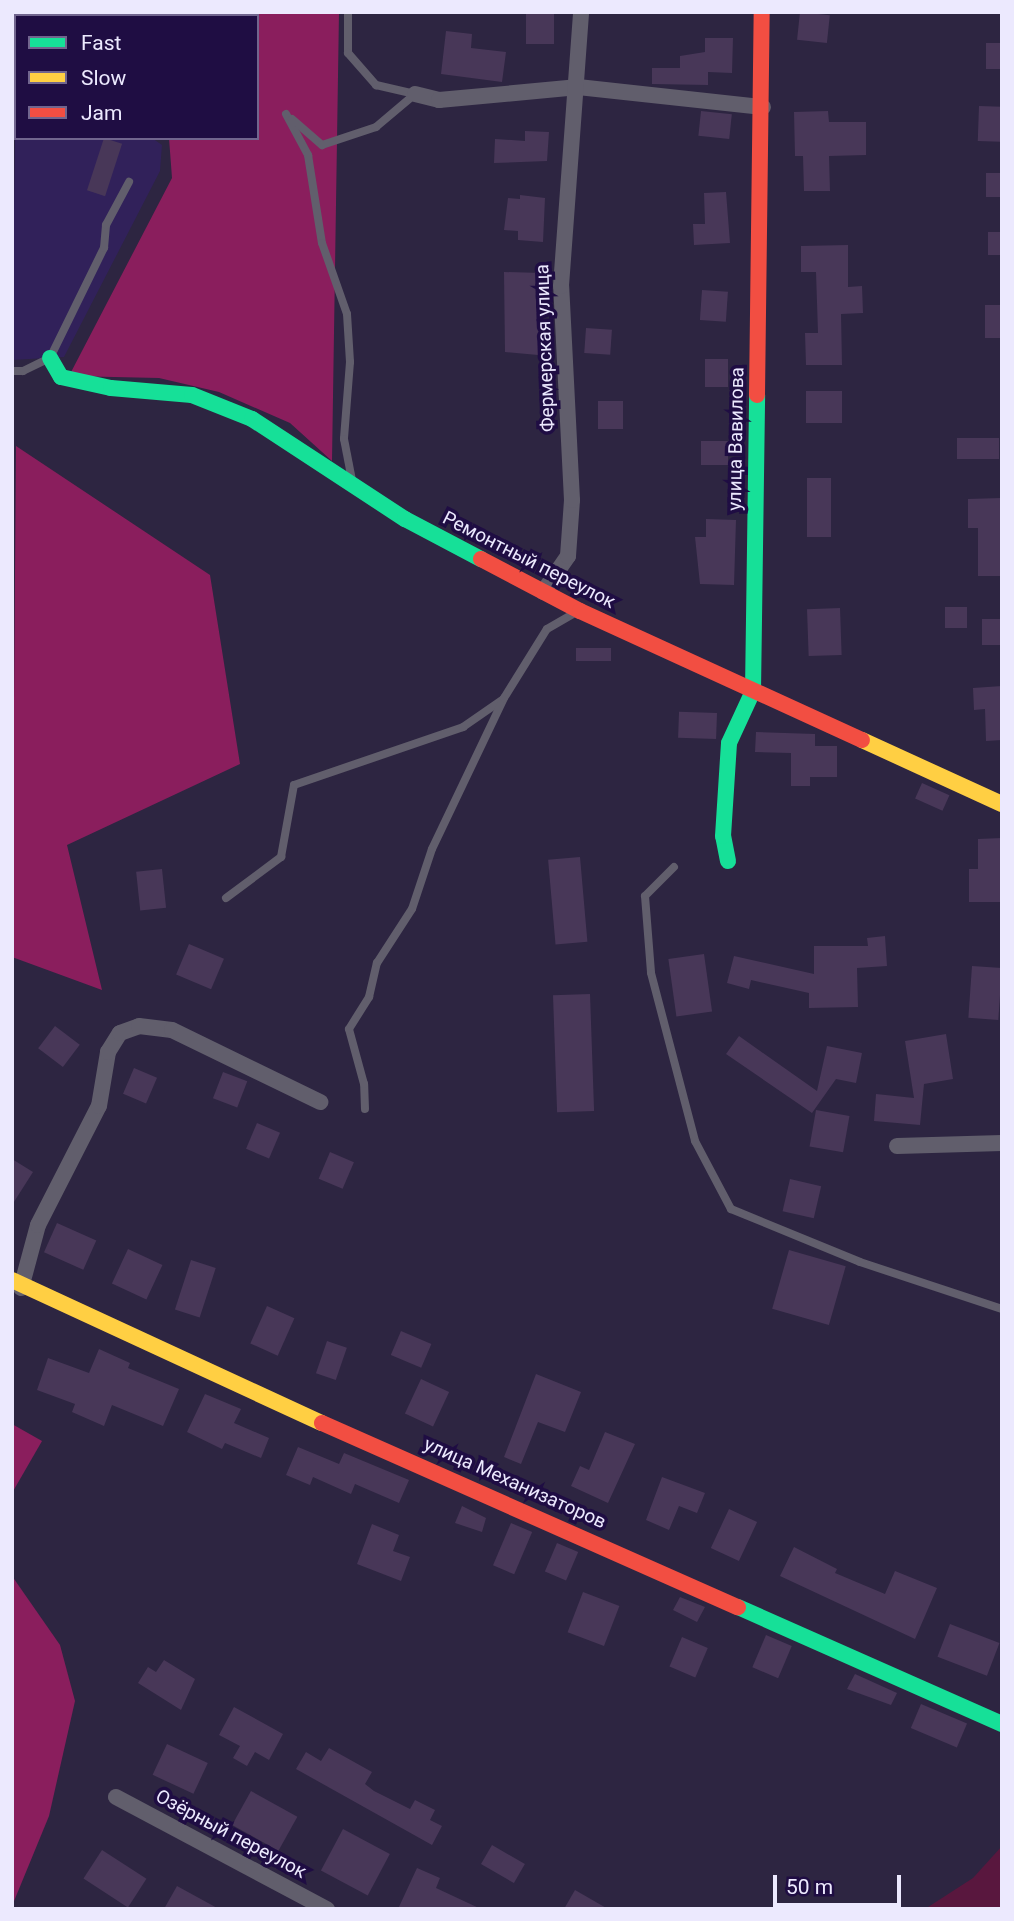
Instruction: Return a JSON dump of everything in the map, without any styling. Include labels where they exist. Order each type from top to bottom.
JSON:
[{"type":"street","name":"Фермерская улица","points":[[543,592],[568,556],[572,500],[561,286],[578,87],[581,12]]},
{"type":"street","name":"улица Вавилова","points":[[728,860],[723,836],[729,743],[753,691],[763,107],[762,12]]},
{"type":"street","points":[[415,94],[439,100],[578,87],[763,107]]},
{"type":"street","name":"Ремонтный переулок","points":[[50,358],[61,377],[111,388],[192,395],[252,419],[354,487],[580,611],[1002,804]]},
{"type":"street","points":[[16,1284],[38,1225],[99,1106],[108,1052],[120,1033],[139,1026],[172,1030],[320,1102]]},
{"type":"street","points":[[897,1146],[1002,1143]]},
{"type":"street","name":"улица Механизаторов","points":[[16,1284],[1002,1724]]},
{"type":"street","name":"Озёрный переулок","points":[[116,1797],[327,1909]]},
{"type":"lane","points":[[348,12],[348,53],[376,85],[415,94]]},
{"type":"lane","points":[[354,487],[344,439],[350,362],[347,314],[321,243],[308,155],[286,114],[322,145],[376,127],[415,94]]},
{"type":"lane","points":[[12,371],[23,371],[50,358],[104,248],[106,225],[129,182]]},
{"type":"lane","points":[[365,1109],[364,1084],[349,1029],[369,997],[377,963],[412,909],[432,849],[505,698],[547,629],[580,611]]},
{"type":"lane","points":[[226,898],[281,857],[294,785],[463,727],[505,698]]},
{"type":"lane","points":[[674,867],[645,896],[651,973],[695,1140],[731,1209],[860,1262],[1002,1309]]},
{"type":"shaded area","points":[[99,12],[339,12],[332,461],[290,423],[219,392],[159,378],[69,376],[172,178],[169,140],[259,140],[259,14]]},
{"type":"shaded area","points":[[15,140],[155,140],[162,145],[160,171],[64,357],[12,360]]},
{"type":"shaded area","points":[[16,446],[210,575],[240,764],[67,845],[102,990],[12,957]]},
{"type":"shaded area","points":[[12,1424],[42,1441],[12,1493]]},
{"type":"shaded area","points":[[12,1576],[60,1645],[75,1701],[49,1816],[12,1906]]},
{"type":"shaded area","points":[[1002,1846],[1002,1909],[925,1909],[973,1878]]},
{"type":"building","points":[[526,12],[554,12],[554,44],[526,44]]},
{"type":"building","points":[[800,12],[830,15],[827,43],[797,40]]},
{"type":"building","points":[[446,31],[472,34],[471,48],[506,52],[502,82],[441,74]]},
{"type":"building","points":[[705,38],[733,38],[732,73],[708,72],[708,85],[652,84],[652,68],[680,68],[680,56],[705,52]]},
{"type":"building","points":[[986,43],[1002,43],[1002,69],[986,69]]},
{"type":"building","points":[[979,106],[1002,107],[1001,142],[978,141]]},
{"type":"building","points":[[701,111],[732,114],[729,139],[698,136]]},
{"type":"building","points":[[828,111],[829,122],[866,122],[866,155],[829,156],[830,191],[804,191],[803,156],[795,156],[794,112]]},
{"type":"building","points":[[525,131],[549,132],[547,161],[494,163],[495,139],[525,141]]},
{"type":"building","points":[[103,140],[110,140],[122,144],[105,196],[87,190]]},
{"type":"building","points":[[986,173],[1002,173],[1002,197],[986,197]]},
{"type":"building","points":[[726,192],[730,243],[694,245],[693,224],[705,224],[704,193]]},
{"type":"building","points":[[520,195],[545,198],[543,242],[518,240],[518,231],[504,230],[508,198],[520,199]]},
{"type":"building","points":[[988,232],[1002,232],[1002,255],[988,255]]},
{"type":"building","points":[[848,245],[848,287],[862,286],[863,313],[841,314],[842,365],[806,365],[805,333],[818,333],[816,272],[801,272],[801,246]]},
{"type":"building","points":[[504,272],[542,273],[538,355],[505,352]]},
{"type":"building","points":[[702,290],[728,292],[726,322],[700,320]]},
{"type":"building","points":[[985,305],[1002,305],[1002,338],[985,338]]},
{"type":"building","points":[[586,328],[612,330],[610,355],[584,353]]},
{"type":"building","points":[[705,359],[728,359],[728,387],[705,387]]},
{"type":"building","points":[[806,391],[842,391],[842,423],[806,423]]},
{"type":"building","points":[[598,401],[623,401],[623,429],[598,429]]},
{"type":"building","points":[[957,438],[999,438],[999,459],[957,459]]},
{"type":"building","points":[[701,441],[728,441],[728,465],[701,465]]},
{"type":"building","points":[[807,478],[831,478],[831,537],[807,537]]},
{"type":"building","points":[[1001,498],[1002,576],[978,576],[978,528],[968,528],[968,499]]},
{"type":"building","points":[[706,519],[736,520],[734,585],[700,584],[695,537],[706,537]]},
{"type":"building","points":[[945,607],[967,607],[967,628],[945,628]]},
{"type":"building","points":[[840,608],[842,655],[809,656],[807,609]]},
{"type":"building","points":[[982,619],[1002,619],[1002,645],[982,645]]},
{"type":"building","points":[[576,648],[611,648],[611,661],[576,661]]},
{"type":"building","points":[[1002,686],[1002,740],[986,741],[985,709],[974,710],[973,688]]},
{"type":"building","points":[[679,712],[717,713],[716,739],[678,738]]},
{"type":"building","points":[[756,732],[815,734],[815,746],[837,746],[837,777],[810,777],[810,786],[791,786],[791,753],[755,752]]},
{"type":"building","points":[[922,783],[949,795],[942,811],[915,799]]},
{"type":"building","points":[[1002,838],[1002,902],[969,902],[969,869],[978,869],[978,839]]},
{"type":"building","points":[[580,857],[587,942],[556,944],[548,860]]},
{"type":"building","points":[[162,869],[166,908],[140,911],[136,872]]},
{"type":"building","points":[[885,936],[887,966],[857,968],[858,1007],[809,1008],[809,993],[751,980],[749,989],[727,983],[734,956],[814,974],[814,946],[868,946],[867,938]]},
{"type":"building","points":[[189,944],[224,959],[211,989],[176,974]]},
{"type":"building","points":[[704,954],[712,1011],[676,1016],[668,959]]},
{"type":"building","points":[[972,966],[1002,968],[998,1020],[968,1018]]},
{"type":"building","points":[[590,994],[594,1111],[557,1112],[553,995]]},
{"type":"building","points":[[55,1026],[80,1045],[63,1067],[38,1048]]},
{"type":"building","points":[[946,1034],[953,1079],[924,1084],[920,1125],[874,1121],[876,1094],[914,1098],[905,1041]]},
{"type":"building","points":[[739,1036],[817,1091],[827,1046],[862,1053],[856,1083],[836,1079],[812,1113],[726,1054]]},
{"type":"building","points":[[134,1068],[157,1078],[146,1104],[123,1094]]},
{"type":"building","points":[[223,1072],[247,1081],[237,1107],[213,1098]]},
{"type":"building","points":[[816,1110],[849,1116],[843,1152],[810,1146]]},
{"type":"building","points":[[257,1123],[280,1133],[269,1159],[246,1149]]},
{"type":"building","points":[[330,1152],[354,1162],[343,1189],[319,1179]]},
{"type":"building","points":[[12,1159],[33,1172],[12,1205]]},
{"type":"building","points":[[790,1179],[821,1186],[814,1218],[783,1211]]},
{"type":"building","points":[[57,1223],[96,1240],[83,1270],[44,1252]]},
{"type":"building","points":[[128,1249],[162,1265],[146,1299],[112,1283]]},
{"type":"building","points":[[789,1250],[846,1266],[829,1325],[772,1309]]},
{"type":"building","points":[[191,1260],[216,1268],[200,1317],[175,1309]]},
{"type":"building","points":[[267,1306],[294,1318],[278,1356],[250,1343]]},
{"type":"building","points":[[401,1331],[431,1344],[421,1368],[391,1355]]},
{"type":"building","points":[[327,1341],[347,1348],[336,1380],[316,1373]]},
{"type":"building","points":[[99,1349],[130,1363],[128,1368],[179,1389],[163,1426],[112,1405],[104,1426],[72,1412],[75,1404],[37,1390],[48,1358],[89,1373]]},
{"type":"building","points":[[536,1374],[581,1392],[565,1432],[538,1422],[521,1464],[504,1457]]},
{"type":"building","points":[[421,1379],[449,1392],[433,1427],[405,1413]]},
{"type":"building","points":[[205,1394],[241,1409],[234,1423],[269,1438],[261,1458],[225,1443],[222,1449],[187,1432]]},
{"type":"building","points":[[605,1432],[635,1444],[608,1503],[571,1486],[580,1466],[589,1470]]},
{"type":"building","points":[[298,1447],[339,1464],[344,1453],[409,1480],[399,1503],[355,1484],[351,1494],[313,1477],[310,1485],[286,1475]]},
{"type":"building","points":[[662,1477],[705,1493],[697,1513],[679,1506],[669,1530],[646,1520]]},
{"type":"building","points":[[462,1506],[486,1518],[482,1532],[455,1523]]},
{"type":"building","points":[[729,1509],[757,1522],[739,1561],[711,1548]]},
{"type":"building","points":[[511,1523],[532,1532],[514,1574],[493,1565]]},
{"type":"building","points":[[372,1524],[399,1535],[393,1551],[410,1557],[401,1581],[357,1564]]},
{"type":"building","points":[[557,1543],[578,1552],[566,1581],[545,1572]]},
{"type":"building","points":[[794,1547],[837,1569],[835,1573],[885,1594],[895,1571],[937,1588],[915,1639],[780,1576]]},
{"type":"building","points":[[583,1592],[619,1606],[604,1646],[568,1632]]},
{"type":"building","points":[[680,1597],[705,1607],[697,1622],[673,1610]]},
{"type":"building","points":[[950,1624],[999,1643],[987,1676],[937,1657]]},
{"type":"building","points":[[766,1635],[792,1646],[778,1678],[752,1667]]},
{"type":"building","points":[[682,1637],[708,1648],[695,1677],[669,1666]]},
{"type":"building","points":[[164,1660],[195,1679],[181,1710],[138,1683],[148,1667],[156,1672]]},
{"type":"building","points":[[855,1674],[897,1693],[891,1705],[847,1689]]},
{"type":"building","points":[[921,1704],[967,1724],[957,1747],[911,1728]]},
{"type":"building","points":[[234,1707],[283,1734],[269,1760],[255,1752],[247,1766],[233,1758],[240,1746],[219,1735]]},
{"type":"building","points":[[167,1744],[208,1763],[193,1794],[153,1775]]},
{"type":"building","points":[[329,1748],[372,1772],[365,1784],[374,1791],[410,1809],[415,1800],[435,1810],[430,1820],[442,1826],[432,1845],[296,1769],[306,1752],[321,1761]]},
{"type":"building","points":[[251,1791],[297,1817],[278,1851],[232,1825]]},
{"type":"building","points":[[343,1829],[390,1854],[368,1895],[321,1870]]},
{"type":"building","points":[[492,1845],[525,1864],[514,1883],[481,1864]]},
{"type":"building","points":[[102,1850],[146,1879],[128,1907],[83,1879]]},
{"type":"building","points":[[417,1868],[440,1878],[436,1888],[481,1909],[398,1909]]},
{"type":"building","points":[[177,1886],[219,1909],[164,1909]]},
{"type":"building","points":[[575,1890],[608,1909],[564,1909]]},
{"type":"traffic: fast","points":[[50,358],[61,377],[111,388],[192,395],[252,419],[405,519],[481,559]]},
{"type":"traffic: fast","points":[[728,861],[723,836],[729,743],[753,691],[757,395]]},
{"type":"traffic: fast","points":[[738,1607],[1002,1724]]},
{"type":"traffic: slow","points":[[862,740],[1002,804]]},
{"type":"traffic: slow","points":[[12,1280],[322,1423]]},
{"type":"traffic: jam","points":[[757,395],[762,12]]},
{"type":"traffic: jam","points":[[481,559],[580,611],[862,740]]},
{"type":"traffic: jam","points":[[322,1423],[738,1607]]}]
